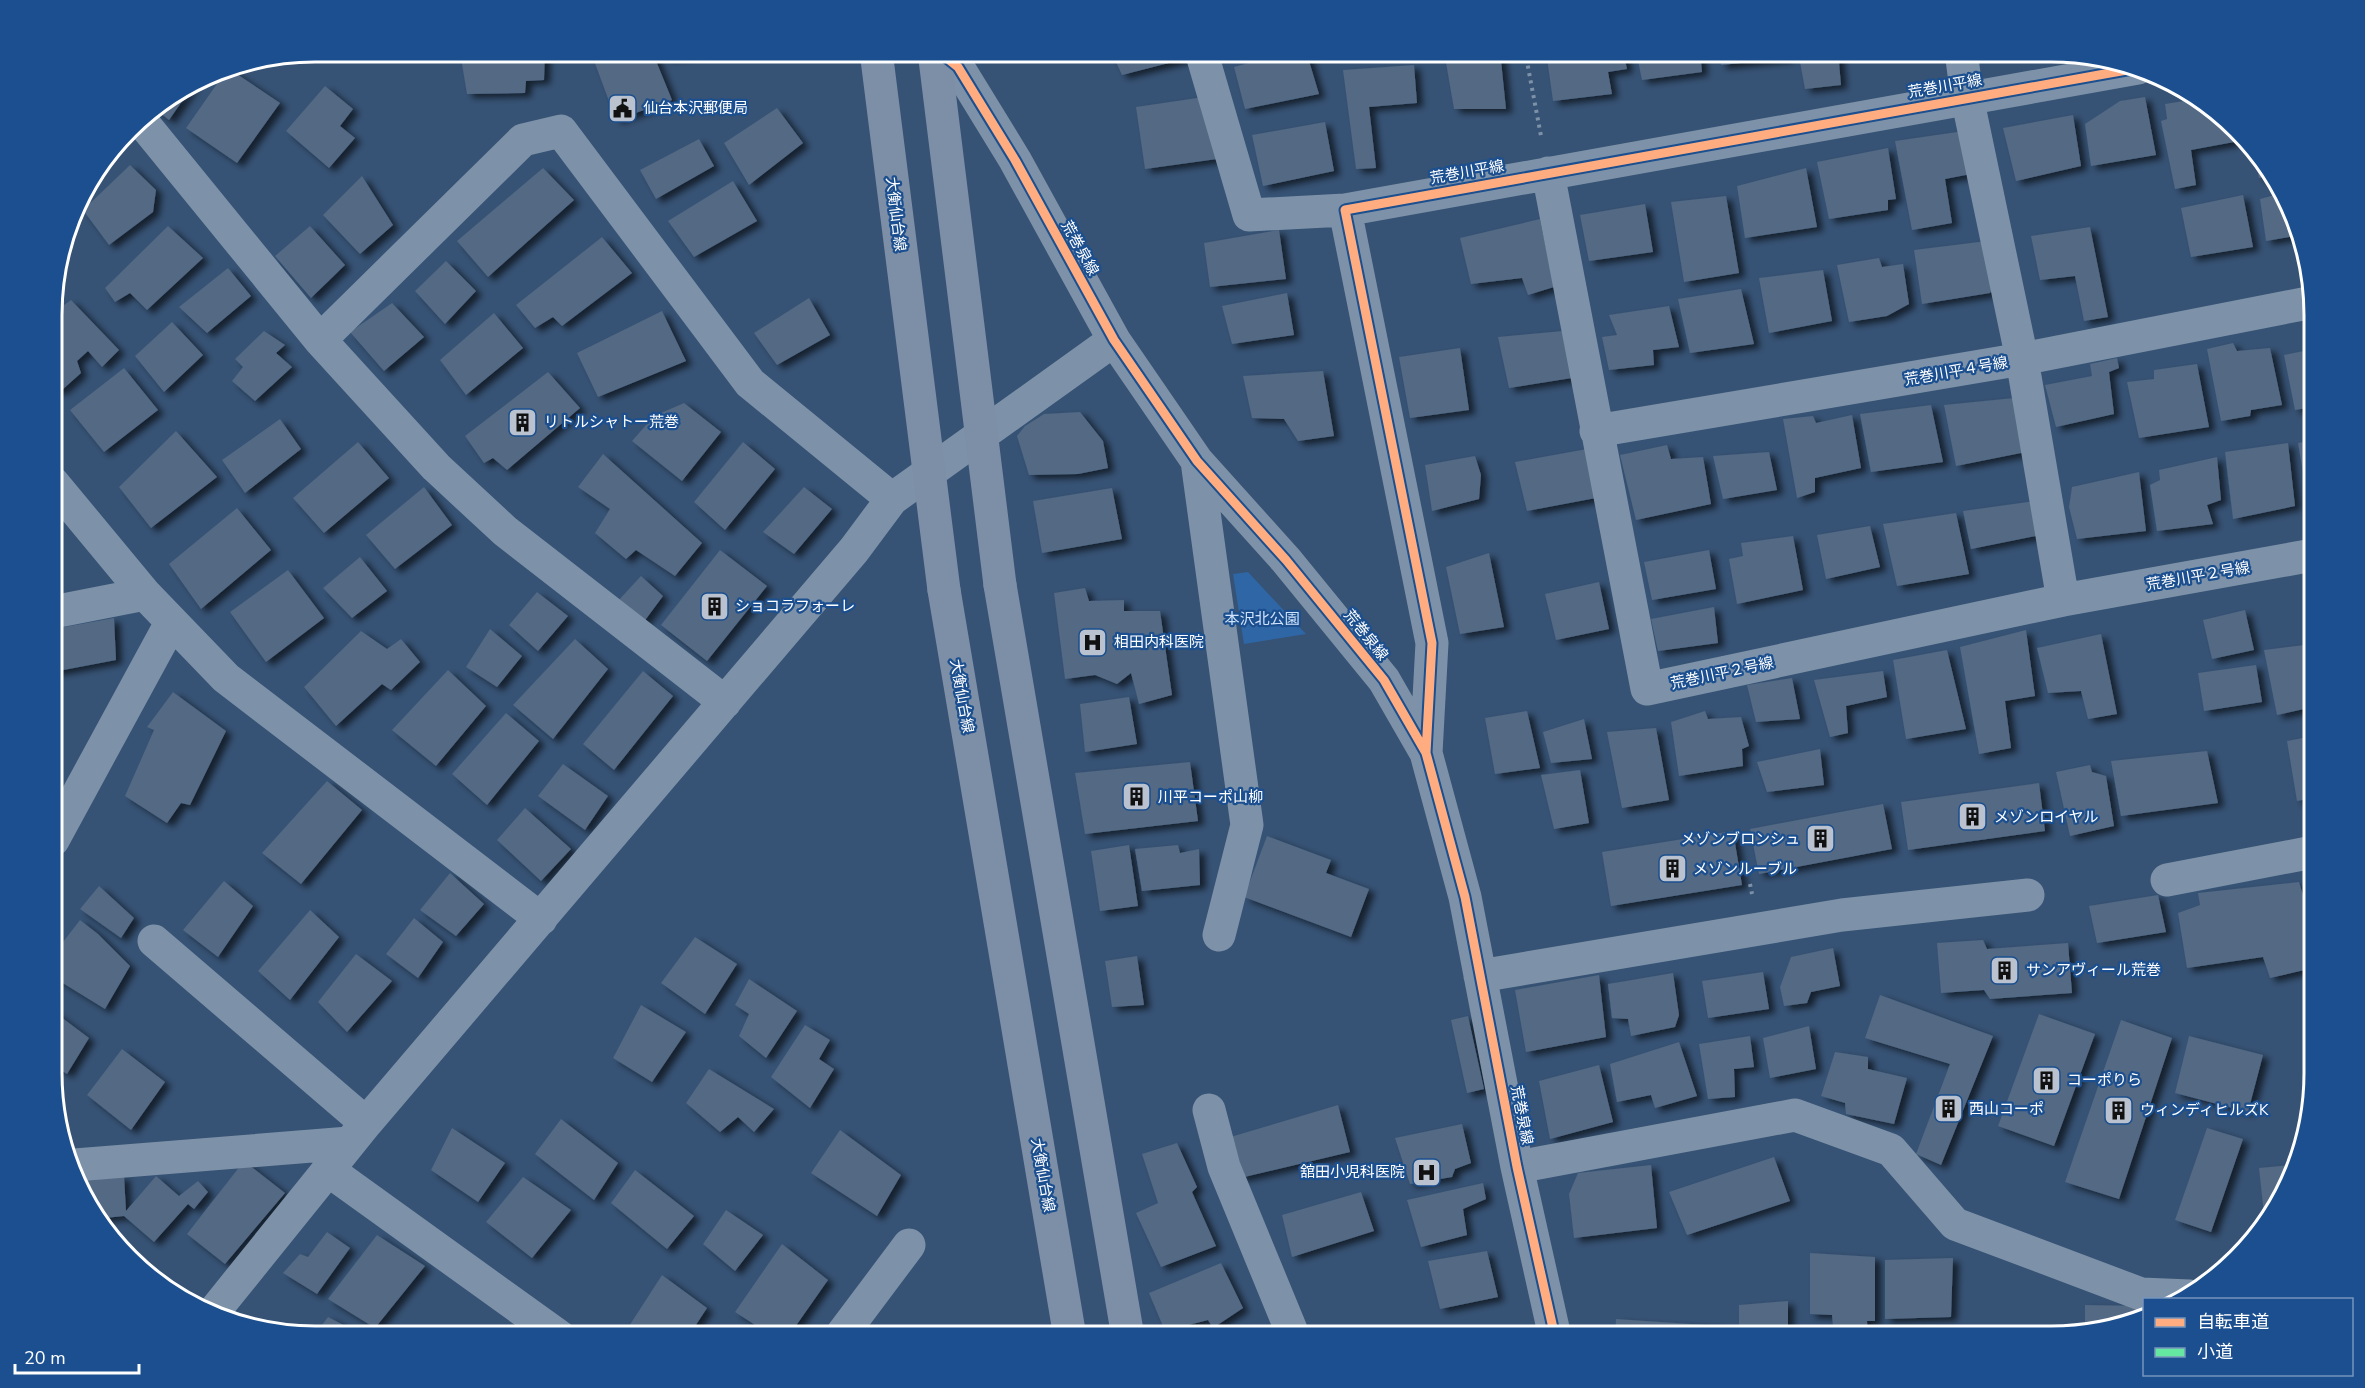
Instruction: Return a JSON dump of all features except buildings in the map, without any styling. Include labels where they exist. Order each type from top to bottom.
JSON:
[{"type":"main road","name":"大衡仙台線","points":[[877,62],[944,590],[1069,1327]]},
{"type":"main road","points":[[935,62],[1000,585],[1126,1327]]},
{"type":"street","name":"荒巻泉線","points":[[951,62],[957,67],[1015,160],[1114,340],[1197,461],[1286,560],[1384,680],[1426,753],[1466,897],[1517,1167],[1553,1327]]},
{"type":"street","name":"荒巻川平線","points":[[1204,62],[1249,215],[1345,210],[2120,71]]},
{"type":"street","points":[[1962,62],[2022,359],[2063,600]]},
{"type":"street","points":[[146,126],[320,339],[436,467],[505,531],[725,702]]},
{"type":"street","points":[[320,339],[523,140],[561,131],[750,383],[892,499]]},
{"type":"street","name":"荒巻川平２号線","points":[[1548,172],[1647,689],[2063,600],[2304,557]]},
{"type":"street","points":[[1345,210],[1432,643],[1426,753]]},
{"type":"street","name":"荒巻川平４号線","points":[[1596,431],[2022,359],[2303,304]]},
{"type":"street","points":[[218,1307],[358,1133],[854,550],[892,499],[1114,340]]},
{"type":"street","points":[[1197,461],[1247,825],[1218,934]]},
{"type":"street","points":[[62,494],[145,594],[226,678],[541,919]]},
{"type":"street","points":[[62,610],[145,594]]},
{"type":"street","points":[[62,823],[171,623]]},
{"type":"street","points":[[2167,880],[2304,854]]},
{"type":"street","points":[[1480,976],[1842,915],[2028,895]]},
{"type":"street","points":[[154,941],[358,1133]]},
{"type":"street","points":[[1209,1110],[1224,1167],[1290,1327]]},
{"type":"street","points":[[1517,1167],[1795,1114],[1891,1150],[1955,1224],[2141,1294],[2172,1295]]},
{"type":"street","points":[[79,1165],[358,1133]]},
{"type":"street","points":[[328,1170],[546,1327]]},
{"type":"street","points":[[848,1327],[909,1245]]},
{"type":"path","points":[[1527,62],[1548,172]]},
{"type":"green space","name":"本沢北公園","points":[[1248,572],[1306,634],[1244,644],[1233,574]]},
{"type":"cycle path","points":[[952,62],[958,67],[1015,160],[1114,340],[1197,461],[1286,560],[1384,680],[1426,753],[1465,897],[1517,1167],[1553,1327]]},
{"type":"cycle path","points":[[1426,753],[1432,643],[1345,210],[2120,71]]},
{"type":"place","name":"仙台本沢郵便局","points":[[622,108]]},
{"type":"place","name":"リトルシャトー荒巻","points":[[523,422]]},
{"type":"place","name":"ショコラフォーレ","points":[[714,606]]},
{"type":"place","name":"相田内科医院","points":[[1093,642]]},
{"type":"place","name":"川平コーポ山柳","points":[[1137,797]]},
{"type":"place","name":"メゾンロイヤル","points":[[1973,817]]},
{"type":"place","name":"メゾンブロンシュ","points":[[1821,839]]},
{"type":"place","name":"メゾンルーブル","points":[[1672,869]]},
{"type":"place","name":"サンアヴィール荒巻","points":[[2005,970]]},
{"type":"place","name":"コーポりら","points":[[2046,1080]]},
{"type":"place","name":"西山コーポ","points":[[1948,1109]]},
{"type":"place","name":"ウィンディヒルズK","points":[[2119,1110]]},
{"type":"place","name":"舘田小児科医院","points":[[1426,1172]]}]
